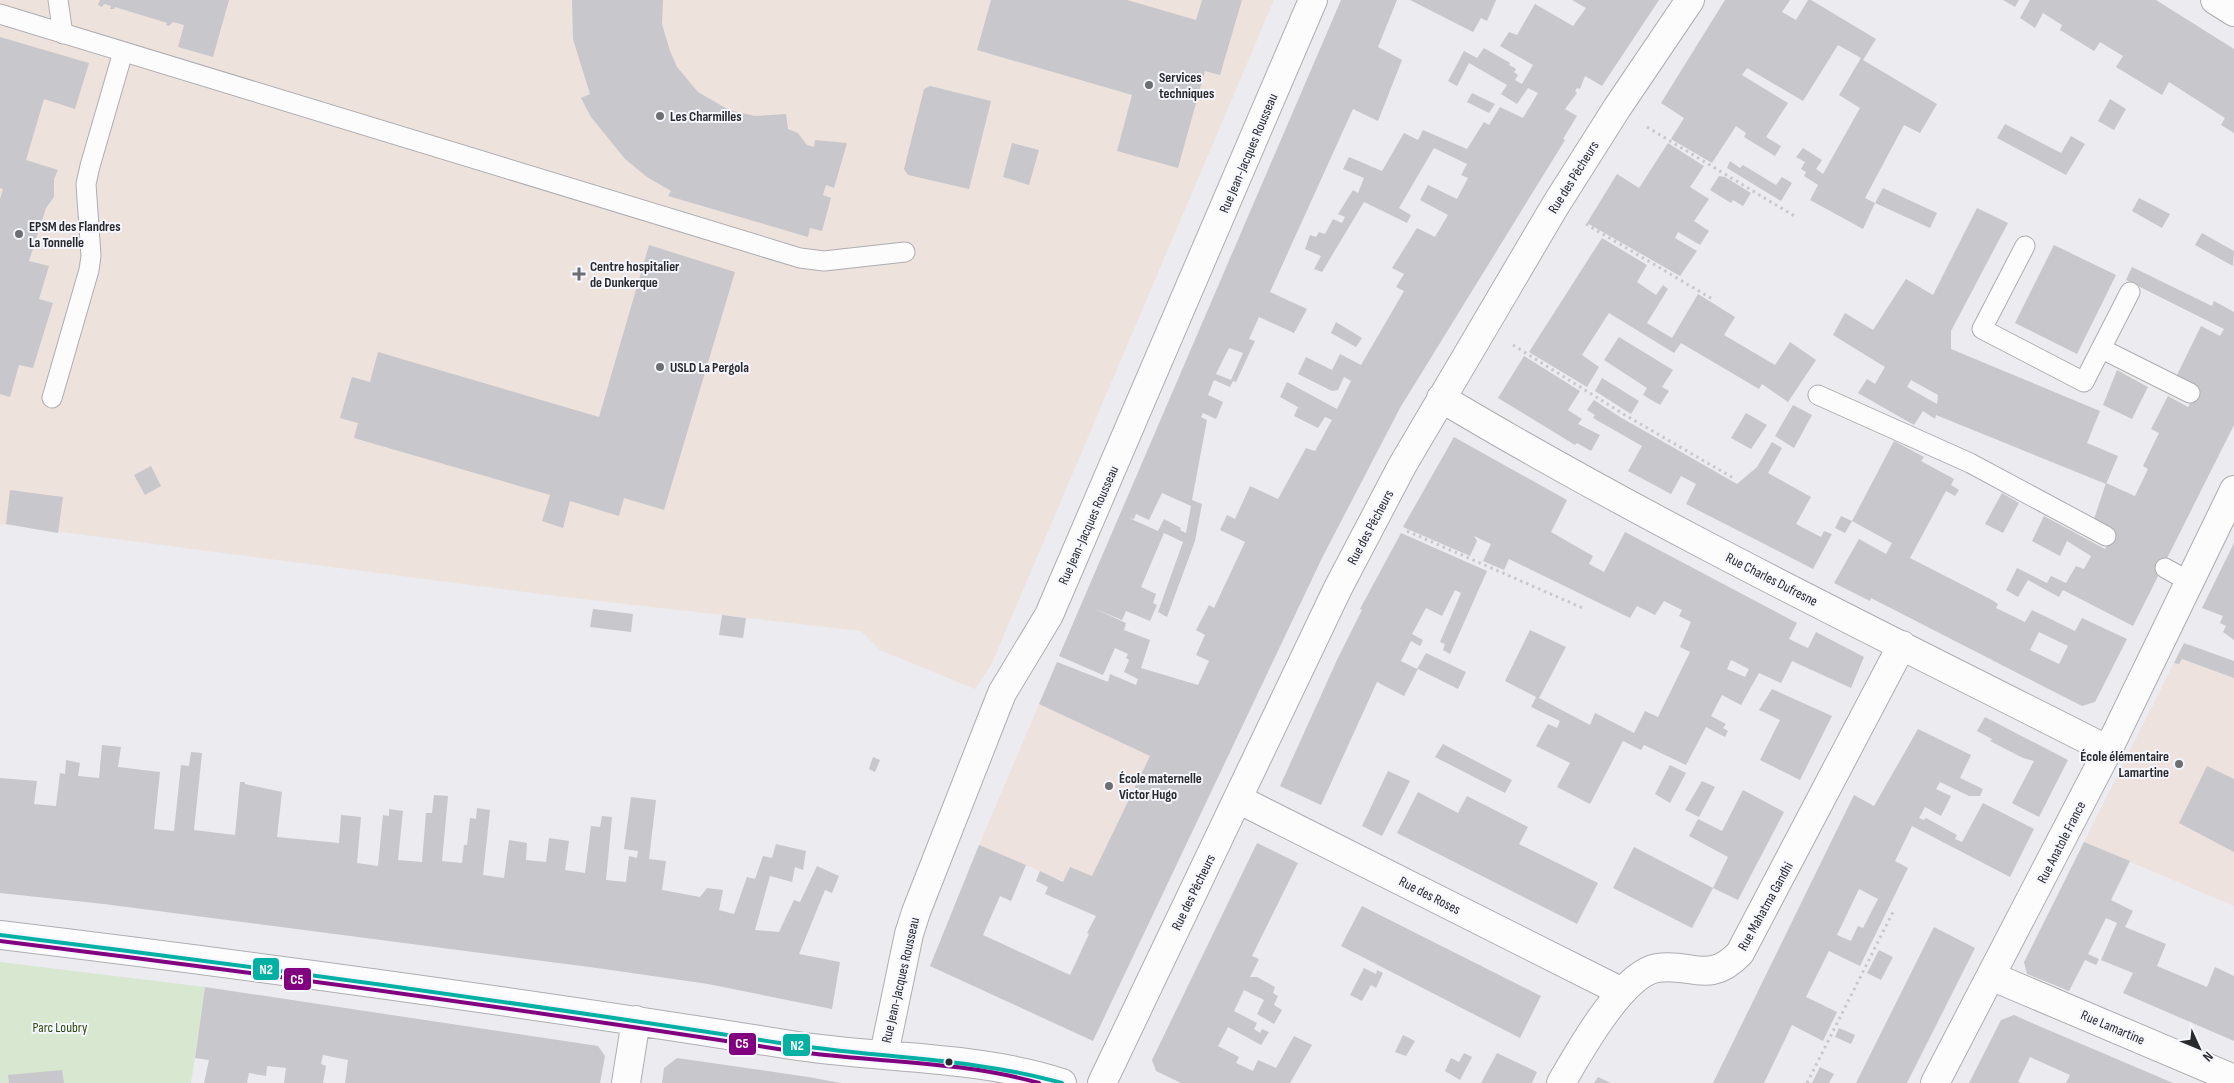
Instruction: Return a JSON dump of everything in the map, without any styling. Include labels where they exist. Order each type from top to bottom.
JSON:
[{"type":"street","name":"Rue Jean-Jacques Rousseau","points":[[884,1054],[908,934],[1002,693],[1051,609],[1313,0]]},
{"type":"street","name":"Rue des Pêcheurs","points":[[1102,1083],[1338,588],[1374,517],[1441,398],[1555,206],[1617,108],[1690,0]]},
{"type":"street","points":[[2215,0],[2234,12]]},
{"type":"street","name":"Rue Charles Dufresne","points":[[1441,398],[1622,502],[2108,750]]},
{"type":"street","name":"Rue Anatole France","points":[[1935,1083],[2108,750],[2234,490]]},
{"type":"street","name":"Rue Mahatma Gandhi","points":[[1561,1083],[1576,1057],[1622,992],[1641,974],[1659,967],[1708,971],[1732,961],[1740,953],[1902,645]]},
{"type":"street","name":"Rue des Roses","points":[[1238,798],[1622,992]]},
{"type":"street","points":[[0,934],[320,975],[636,1020],[806,1047],[908,1056],[1010,1071],[1062,1083]]},
{"type":"street","name":"Rue Lamartine","points":[[1991,976],[2234,1079]]},
{"type":"street","points":[[626,1083],[636,1020]]},
{"type":"lane","points":[[58,0],[63,34]]},
{"type":"lane","points":[[0,14],[800,258],[824,261],[905,252]]},
{"type":"lane","points":[[52,398],[88,282],[91,256],[86,184],[123,52]]},
{"type":"lane","points":[[2025,246],[1982,329],[2084,382],[2130,292]]},
{"type":"lane","points":[[2102,349],[2190,394]]},
{"type":"lane","points":[[1818,394],[1970,462],[2106,536]]},
{"type":"lane","points":[[2165,568],[2190,582]]},
{"type":"path","points":[[1617,108],[1796,217]]},
{"type":"path","points":[[1555,206],[1714,300]]},
{"type":"path","points":[[1483,326],[1625,415],[1735,479]]},
{"type":"path","points":[[1374,517],[1585,609]]},
{"type":"path","points":[[1807,1083],[1893,912]]},
{"type":"shaded area","name":"Centre hospitalier de Dunkerque","points":[[0,0],[1274,0],[992,663],[975,689],[880,650],[861,631],[556,596],[0,524]]},
{"type":"shaded area","name":"École élémentaire Lamartine","points":[[2177,657],[2234,678],[2234,906],[2084,842]]},
{"type":"shaded area","name":"École maternelle Victor Hugo","points":[[1057,662],[1133,692],[1154,692],[1151,919],[979,845]]},
{"type":"green space","name":"Parc Loubry","points":[[0,962],[205,987],[191,1083],[0,1083]]},
{"type":"building","points":[[100,0],[229,0],[213,57],[178,47],[184,25],[173,22],[169,26],[166,25],[167,23],[115,7],[110,9],[111,6],[104,4],[102,7],[98,5]]},
{"type":"building","name":"Les Charmilles","points":[[572,0],[663,0],[662,24],[670,51],[677,67],[698,92],[729,110],[755,116],[786,114],[788,129],[798,133],[807,145],[814,147],[815,140],[847,143],[834,188],[826,185],[823,195],[831,198],[822,231],[810,228],[808,237],[668,196],[671,191],[647,177],[625,159],[591,117],[581,98],[590,94],[573,39]]},
{"type":"building","name":"Services techniques","points":[[991,0],[1127,0],[1196,20],[1202,0],[1242,0],[1220,75],[1205,71],[1178,168],[1117,151],[1132,95],[977,50]]},
{"type":"building","points":[[1341,0],[1397,0],[1378,47],[1402,60],[1378,121],[1353,109],[1270,292],[1307,309],[1294,333],[1259,317],[1249,339],[1255,341],[1236,382],[1233,381],[1230,387],[1214,380],[1208,395],[1223,402],[1216,419],[1203,413],[1201,417],[1207,420],[1192,500],[1202,504],[1195,541],[1167,617],[1158,612],[1183,542],[1164,533],[1141,587],[1156,594],[1153,603],[1157,605],[1150,621],[1126,611],[1122,620],[1093,608],[1126,623],[1124,630],[1150,640],[1141,668],[1198,685],[1209,661],[1196,655],[1205,635],[1196,630],[1209,605],[1214,608],[1245,542],[1220,530],[1227,515],[1235,519],[1250,486],[1278,499],[1306,448],[1315,451],[1332,420],[1325,417],[1318,428],[1294,416],[1298,407],[1280,397],[1287,382],[1337,409],[1351,381],[1344,377],[1338,390],[1332,391],[1298,374],[1306,357],[1332,370],[1340,354],[1361,365],[1404,291],[1396,287],[1404,274],[1392,268],[1417,228],[1435,237],[1448,215],[1420,200],[1428,185],[1457,199],[1468,178],[1461,175],[1467,164],[1434,148],[1399,208],[1411,215],[1407,223],[1364,202],[1322,272],[1314,269],[1321,256],[1305,249],[1310,235],[1316,237],[1319,232],[1325,234],[1333,219],[1342,223],[1345,217],[1338,214],[1353,190],[1358,193],[1364,178],[1343,169],[1349,157],[1382,171],[1404,133],[1418,140],[1423,130],[1467,149],[1484,122],[1489,125],[1500,107],[1523,118],[1538,93],[1528,88],[1517,104],[1501,94],[1507,85],[1469,63],[1457,86],[1448,81],[1464,51],[1477,58],[1484,48],[1510,63],[1509,65],[1516,69],[1514,72],[1518,75],[1515,80],[1522,84],[1533,65],[1500,46],[1509,32],[1517,35],[1535,4],[1573,26],[1586,8],[1572,0],[1659,0],[1602,86],[1585,76],[1580,89],[1577,88],[1575,91],[1577,93],[1565,109],[1577,116],[1563,139],[1565,140],[1400,408],[1322,558],[1093,1041],[930,966],[979,845],[1026,865],[1011,901],[1000,896],[983,935],[1070,975],[1089,934],[1087,933],[1096,916],[1045,894],[1048,887],[1036,881],[1040,871],[1063,882],[1070,867],[1092,876],[1150,756],[1039,704],[1057,662],[1108,682],[1110,674],[1136,685],[1138,679],[1124,672],[1129,660],[1126,658],[1128,654],[1115,648],[1103,675],[1059,656]],"holes":[[[1229,348],[1243,353],[1231,380],[1216,374]],[[1162,493],[1191,506],[1186,533],[1180,530],[1181,528],[1164,519],[1158,531],[1129,518],[1134,519],[1136,514],[1149,520]]]},
{"type":"building","points":[[1410,0],[1496,0],[1487,21],[1481,18],[1473,32]]},
{"type":"building","points":[[1725,0],[1790,0],[1782,12],[1796,20],[1808,0],[1811,0],[1876,39],[1863,60],[1937,104],[1920,133],[1904,125],[1865,198],[1875,203],[1863,229],[1810,200],[1818,185],[1804,176],[1806,172],[1801,169],[1805,162],[1796,157],[1803,148],[1822,160],[1816,169],[1823,174],[1860,108],[1839,95],[1861,58],[1838,45],[1803,101],[1747,68],[1742,75],[1788,103],[1766,137],[1781,146],[1775,156],[1744,137],[1746,133],[1736,126],[1712,163],[1671,139],[1684,118],[1661,103]]},
{"type":"building","points":[[2003,0],[2019,0],[2015,7]]},
{"type":"building","points":[[2030,0],[2156,0],[2234,49],[2234,133],[2221,125],[2225,118],[2169,82],[2162,95],[2116,67],[2123,56],[2100,42],[2094,51],[2060,30],[2062,25],[2043,13],[2035,28],[2020,18]]},
{"type":"building","name":"EPSM des Flandres La Tonnelle","points":[[0,37],[89,63],[75,109],[44,99],[26,160],[58,170],[54,179],[54,197],[46,208],[29,261],[49,266],[39,299],[53,303],[33,368],[19,365],[10,397],[0,394],[0,199],[3,189],[0,188]]},
{"type":"building","points":[[930,86],[991,101],[969,189],[908,175],[904,169],[924,89]]},
{"type":"building","points":[[1472,93],[1495,104],[1489,113],[1467,102]]},
{"type":"building","points":[[2110,99],[2126,109],[2114,130],[2098,121]]},
{"type":"building","points":[[2005,124],[2061,153],[2071,136],[2085,144],[2066,175],[1997,138]]},
{"type":"building","points":[[1012,143],[1039,150],[1029,185],[1003,177]]},
{"type":"building","points":[[1668,143],[1704,166],[1690,187],[1709,199],[1694,221],[1709,231],[1700,245],[1678,232],[1675,238],[1697,251],[1680,276],[1587,223],[1617,174],[1639,188]]},
{"type":"building","points":[[1730,161],[1740,168],[1743,165],[1776,185],[1782,177],[1792,183],[1781,201],[1727,168]]},
{"type":"building","points":[[1719,176],[1725,177],[1751,193],[1743,206],[1733,200],[1731,203],[1710,190]]},
{"type":"building","points":[[1883,188],[1937,213],[1930,228],[1875,203]]},
{"type":"building","points":[[2139,198],[2170,214],[2162,228],[2132,211]]},
{"type":"building","points":[[1977,208],[2008,223],[1951,331],[1951,349],[2100,411],[2087,443],[2118,456],[2106,484],[1936,415],[1935,419],[1923,411],[1914,425],[1858,393],[1867,379],[1875,384],[1885,367],[1833,335],[1845,313],[1873,330],[1906,279],[1933,295]],"holes":[[[1911,380],[1938,395],[1937,404],[1907,387]]]},
{"type":"building","points":[[2202,233],[2234,251],[2233,266],[2195,245]]},
{"type":"building","points":[[1602,238],[1647,265],[1637,282],[1656,295],[1663,285],[1668,289],[1647,323],[1672,338],[1698,294],[1735,317],[1724,335],[1775,365],[1790,342],[1816,360],[1788,402],[1762,384],[1759,389],[1681,343],[1674,353],[1609,313],[1582,355],[1599,367],[1587,387],[1529,352]]},
{"type":"building","name":"USLD La Pergola","points":[[649,245],[735,272],[664,510],[624,498],[619,516],[570,501],[563,528],[542,521],[550,495],[354,438],[358,423],[340,418],[352,377],[370,382],[378,352],[599,417]]},
{"type":"building","points":[[2054,245],[2116,275],[2077,354],[2015,323]]},
{"type":"building","points":[[2132,267],[2212,306],[2214,301],[2234,312],[2234,425],[2133,626],[2063,590],[2059,597],[2028,580],[2018,597],[2006,590],[2017,568],[2047,583],[2051,576],[2066,583],[2076,566],[2084,569],[2091,556],[2067,541],[2060,556],[2032,541],[2044,516],[2105,549],[2115,531],[2094,519],[2106,483],[2135,496],[2148,469],[2143,466],[2159,433],[2151,429],[2168,396],[2188,407],[2198,388],[2176,377],[2201,326],[2220,336],[2224,329],[2126,280]]},
{"type":"building","points":[[1336,322],[1362,338],[1356,347],[1331,333]]},
{"type":"building","points":[[1619,337],[1673,370],[1662,387],[1669,391],[1660,405],[1643,395],[1647,388],[1604,360]]},
{"type":"building","points":[[1524,356],[1580,391],[1568,410],[1582,419],[1578,424],[1600,435],[1591,451],[1577,443],[1575,445],[1498,398]]},
{"type":"building","points":[[2117,370],[2148,387],[2132,419],[2103,405]]},
{"type":"building","points":[[1602,378],[1639,401],[1631,414],[1595,391]]},
{"type":"building","points":[[1594,400],[1737,484],[1757,467],[1772,442],[1782,448],[1768,473],[1811,497],[1796,524],[1821,537],[1824,531],[1832,534],[1813,569],[1686,504],[1696,484],[1681,476],[1671,494],[1628,471],[1642,446],[1593,418],[1595,415],[1587,410]]},
{"type":"building","points":[[1793,405],[1812,415],[1794,448],[1775,436]]},
{"type":"building","points":[[1746,413],[1767,425],[1751,449],[1731,438]]},
{"type":"building","points":[[1454,437],[1567,500],[1551,532],[1593,556],[1589,564],[1604,572],[1625,532],[1797,623],[1789,639],[1808,648],[1816,632],[1864,657],[1851,688],[1792,661],[1781,683],[1759,673],[1741,705],[1722,695],[1711,716],[1726,724],[1723,728],[1728,731],[1725,737],[1706,727],[1686,765],[1644,745],[1641,750],[1623,741],[1590,804],[1557,787],[1570,763],[1536,746],[1548,724],[1557,728],[1560,721],[1531,707],[1536,697],[1505,681],[1530,630],[1566,647],[1539,698],[1590,725],[1595,713],[1634,733],[1645,711],[1658,717],[1690,652],[1680,647],[1691,622],[1679,616],[1682,610],[1664,601],[1655,615],[1637,606],[1630,618],[1509,559],[1504,570],[1483,561],[1491,544],[1474,536],[1477,541],[1470,556],[1403,527]],"holes":[[[1731,660],[1749,669],[1745,677],[1727,669]]]},
{"type":"building","points":[[1894,441],[1924,457],[1921,461],[1954,479],[1951,485],[1959,490],[1955,496],[1946,491],[1910,558],[1992,600],[1998,604],[1996,608],[2025,622],[2032,610],[2075,631],[2082,618],[2127,639],[2095,702],[2082,706],[1871,598],[1870,601],[1834,583],[1859,539],[1886,554],[1892,543],[1852,521]],"holes":[[[2039,632],[2068,646],[2059,664],[2030,650]]]},
{"type":"building","points":[[151,466],[161,486],[145,495],[134,475]]},
{"type":"building","points":[[10,490],[63,497],[58,533],[6,524]]},
{"type":"building","points":[[2002,493],[2019,503],[2003,533],[1985,524]]},
{"type":"building","points":[[1841,516],[1852,521],[1845,533],[1835,528]]},
{"type":"building","points":[[1401,533],[1487,571],[1450,654],[1443,650],[1445,644],[1440,642],[1461,593],[1455,590],[1442,616],[1426,608],[1412,634],[1423,640],[1420,646],[1411,641],[1401,661],[1417,669],[1426,653],[1466,672],[1458,689],[1418,669],[1404,696],[1377,682],[1321,805],[1280,786],[1337,660],[1362,610],[1360,609]]},
{"type":"building","points":[[2234,543],[2234,640],[2223,632],[2226,626],[2220,623],[2223,616],[2202,608]]},
{"type":"building","points":[[593,609],[633,614],[631,632],[590,627]]},
{"type":"building","points":[[722,615],[746,618],[743,638],[719,635]]},
{"type":"building","points":[[2184,643],[2234,661],[2234,678],[2182,659],[2179,664],[2174,663]]},
{"type":"building","points":[[1772,689],[1832,716],[1800,780],[1760,760],[1780,720],[1759,710]]},
{"type":"building","points":[[1985,717],[2068,760],[2039,817],[2012,803],[2034,761],[2023,758],[1990,741],[1992,739],[1977,731]]},
{"type":"building","points":[[1918,729],[1971,755],[1960,778],[1983,789],[1980,796],[1969,796],[1940,782],[1936,789],[1951,796],[1941,816],[1925,807],[1919,818],[1924,820],[1926,818],[1957,835],[1955,839],[1962,842],[1983,803],[2034,829],[2010,877],[1912,826],[1895,861],[1908,868],[1860,966],[1829,951],[1806,997],[1837,1012],[1823,1041],[1792,1025],[1764,1083],[1713,1083],[1854,795],[1874,806]],"holes":[[[1859,889],[1878,899],[1863,928],[1858,926],[1851,941],[1837,935]]]},
{"type":"building","points":[[1443,744],[1512,780],[1505,793],[1435,757]]},
{"type":"building","points":[[102,745],[121,747],[118,767],[160,772],[154,829],[174,831],[181,765],[189,766],[191,752],[202,753],[194,830],[235,835],[240,782],[245,782],[245,784],[282,792],[277,837],[339,843],[341,815],[361,817],[357,863],[378,866],[383,815],[389,816],[389,809],[403,811],[398,860],[422,862],[426,813],[432,813],[434,795],[448,796],[442,861],[462,863],[464,845],[467,845],[470,818],[476,819],[477,808],[490,810],[483,875],[504,878],[509,840],[527,843],[526,860],[546,862],[549,838],[569,841],[565,870],[585,873],[591,826],[600,827],[602,816],[612,817],[606,880],[626,882],[629,856],[637,858],[638,851],[624,849],[631,797],[656,800],[649,859],[666,861],[662,890],[700,897],[707,888],[723,890],[719,910],[734,914],[747,877],[755,879],[763,856],[772,858],[776,844],[806,851],[803,870],[795,867],[792,882],[770,876],[755,930],[779,932],[794,900],[800,902],[817,866],[839,876],[832,893],[825,890],[799,954],[840,962],[832,1009],[708,984],[597,968],[104,904],[0,893],[0,778],[37,781],[34,804],[56,806],[60,773],[65,774],[66,760],[80,763],[78,776],[99,778]]},
{"type":"building","points":[[873,757],[880,760],[875,772],[869,769]]},
{"type":"building","points":[[1670,765],[1686,773],[1670,803],[1655,794]]},
{"type":"building","name":"École élémentaire Lamartine","points":[[2207,766],[2234,779],[2234,852],[2179,823]]},
{"type":"building","points":[[1388,771],[1410,781],[1382,836],[1362,826]]},
{"type":"building","points":[[1702,781],[1715,787],[1699,817],[1685,810]]},
{"type":"building","points":[[1743,790],[1784,812],[1738,900],[1713,888],[1728,857],[1689,836],[1698,819],[1722,831]]},
{"type":"building","points":[[1418,792],[1458,813],[1467,796],[1528,827],[1519,844],[1598,883],[1577,924],[1397,833]]},
{"type":"building","points":[[2084,842],[2130,861],[2111,900],[2133,911],[2125,927],[2166,944],[2157,966],[2207,987],[2215,967],[2234,976],[2234,1041],[2123,993],[2133,973],[2101,960],[2117,923],[2106,918],[2088,954],[2099,959],[2096,965],[2085,960],[2069,991],[2027,974],[2024,962]]},
{"type":"building","points":[[1257,843],[1298,863],[1252,956],[1259,959],[1250,977],[1257,977],[1275,987],[1273,993],[1278,996],[1274,1005],[1282,1010],[1274,1024],[1257,1014],[1264,1000],[1244,990],[1234,1011],[1257,1023],[1254,1029],[1260,1033],[1262,1029],[1269,1032],[1261,1045],[1228,1027],[1218,1046],[1239,1057],[1236,1063],[1253,1071],[1258,1060],[1276,1068],[1294,1036],[1312,1045],[1290,1083],[1181,1083],[1156,1071],[1152,1060]]},
{"type":"building","points":[[1634,847],[1713,888],[1692,928],[1613,888]]},
{"type":"building","points":[[1362,906],[1541,996],[1520,1038],[1341,946]]},
{"type":"building","points":[[1934,927],[1975,948],[1907,1083],[1856,1083]]},
{"type":"building","points":[[1879,950],[1893,957],[1881,980],[1867,973]]},
{"type":"building","points":[[1364,968],[1376,974],[1377,970],[1383,973],[1376,988],[1371,985],[1362,1001],[1350,995]]},
{"type":"building","points":[[205,987],[598,1046],[605,1056],[600,1083],[345,1083],[348,1060],[323,1055],[321,1064],[326,1066],[323,1083],[284,1083],[286,1068],[267,1066],[266,1076],[249,1073],[247,1083],[204,1083],[209,1060],[195,1058]]},
{"type":"building","points":[[2014,1015],[2173,1083],[2066,1083],[2070,1075],[2030,1057],[2018,1082],[2021,1083],[1969,1083],[2001,1020]]},
{"type":"building","points":[[1839,1028],[1855,1035],[1851,1044],[1835,1037]]},
{"type":"building","points":[[1403,1035],[1415,1041],[1406,1056],[1395,1052]]},
{"type":"building","points":[[1464,1053],[1472,1057],[1460,1080],[1445,1071],[1451,1058],[1459,1062]]},
{"type":"building","points":[[1497,1053],[1537,1072],[1532,1083],[1481,1083]]},
{"type":"building","points":[[677,1058],[841,1083],[662,1083],[664,1068]]},
{"type":"building","points":[[1820,1067],[1834,1074],[1829,1083],[1812,1083]]},
{"type":"building","points":[[62,1070],[64,1083],[9,1083],[8,1075]]},
{"type":"building","points":[[1598,1077],[1611,1083],[1594,1083]]},
{"type":"transit line","name":"N2","points":[[0,935],[390,986],[815,1048],[957,1063],[1027,1074],[1062,1083]]},
{"type":"transit line","name":"C5","points":[[0,941],[389,992],[810,1053],[942,1065],[1007,1075],[1039,1083]]},
{"type":"place","name":"Services techniques","points":[[1149,85]]},
{"type":"place","name":"Les Charmilles","points":[[660,116]]},
{"type":"place","name":"EPSM des Flandres La Tonnelle","points":[[19,234]]},
{"type":"place","name":"Centre hospitalier de Dunkerque","points":[[579,274]]},
{"type":"place","name":"USLD La Pergola","points":[[660,367]]},
{"type":"place","name":"École élémentaire Lamartine","points":[[2179,764]]},
{"type":"place","name":"École maternelle Victor Hugo","points":[[1109,786]]}]
